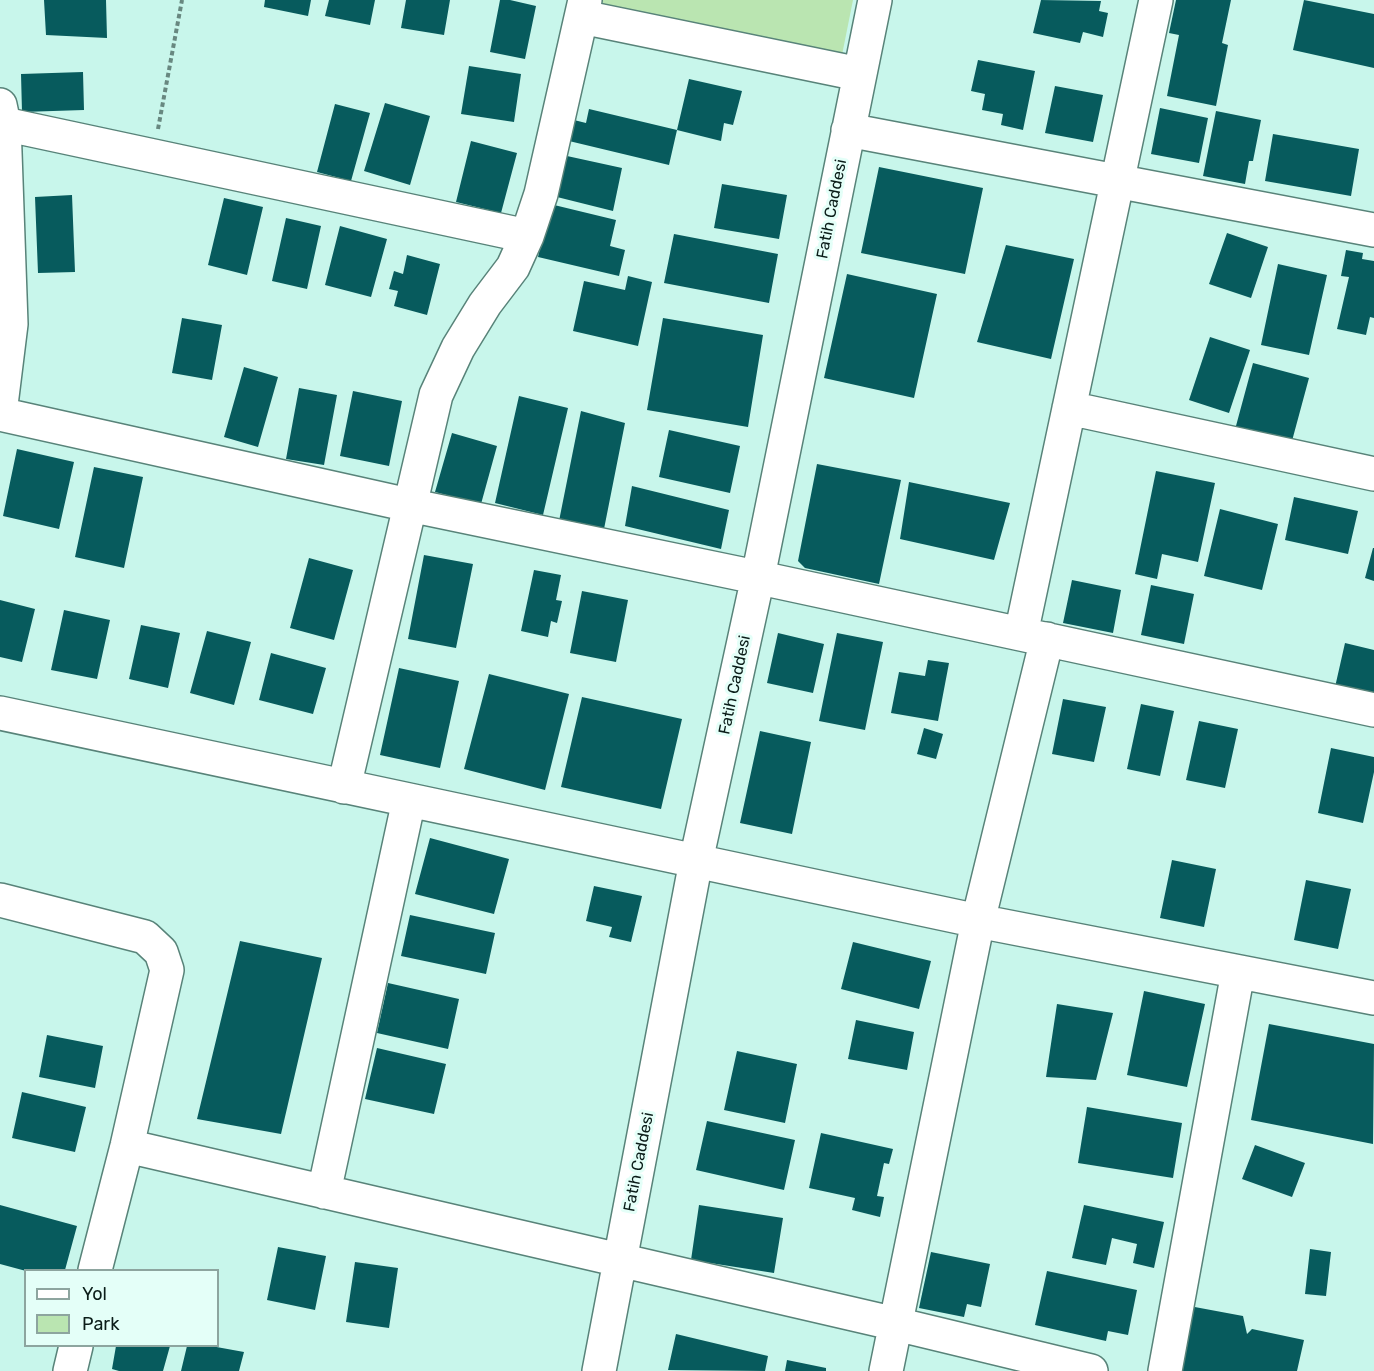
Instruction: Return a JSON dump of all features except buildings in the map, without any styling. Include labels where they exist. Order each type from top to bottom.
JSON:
[{"type":"street","name":"Fatih Caddesi","points":[[599,1371],[696,861],[758,578],[875,0]]},
{"type":"street","points":[[886,1371],[1034,637],[1069,408],[1156,0]]},
{"type":"street","points":[[345,787],[436,395],[458,348],[485,304],[513,267],[527,236],[541,194],[584,8],[859,74]]},
{"type":"street","points":[[527,236],[153,156],[2,114],[3,209],[11,324],[0,413],[409,505],[1374,710]]},
{"type":"street","points":[[848,130],[1374,230]]},
{"type":"street","points":[[1069,408],[1374,474]]},
{"type":"street","points":[[0,713],[978,921],[1374,998]]},
{"type":"street","points":[[324,1192],[409,800]]},
{"type":"street","points":[[0,900],[145,937],[161,952],[167,970],[127,1146],[95,1269]]},
{"type":"street","points":[[1165,1371],[1238,972]]},
{"type":"street","points":[[127,1146],[1091,1371]]},
{"type":"street","points":[[70,1371],[76,1347]]},
{"type":"path","points":[[153,156],[182,0]]},
{"type":"green space","points":[[602,0],[853,0],[842,55],[604,11]]}]
